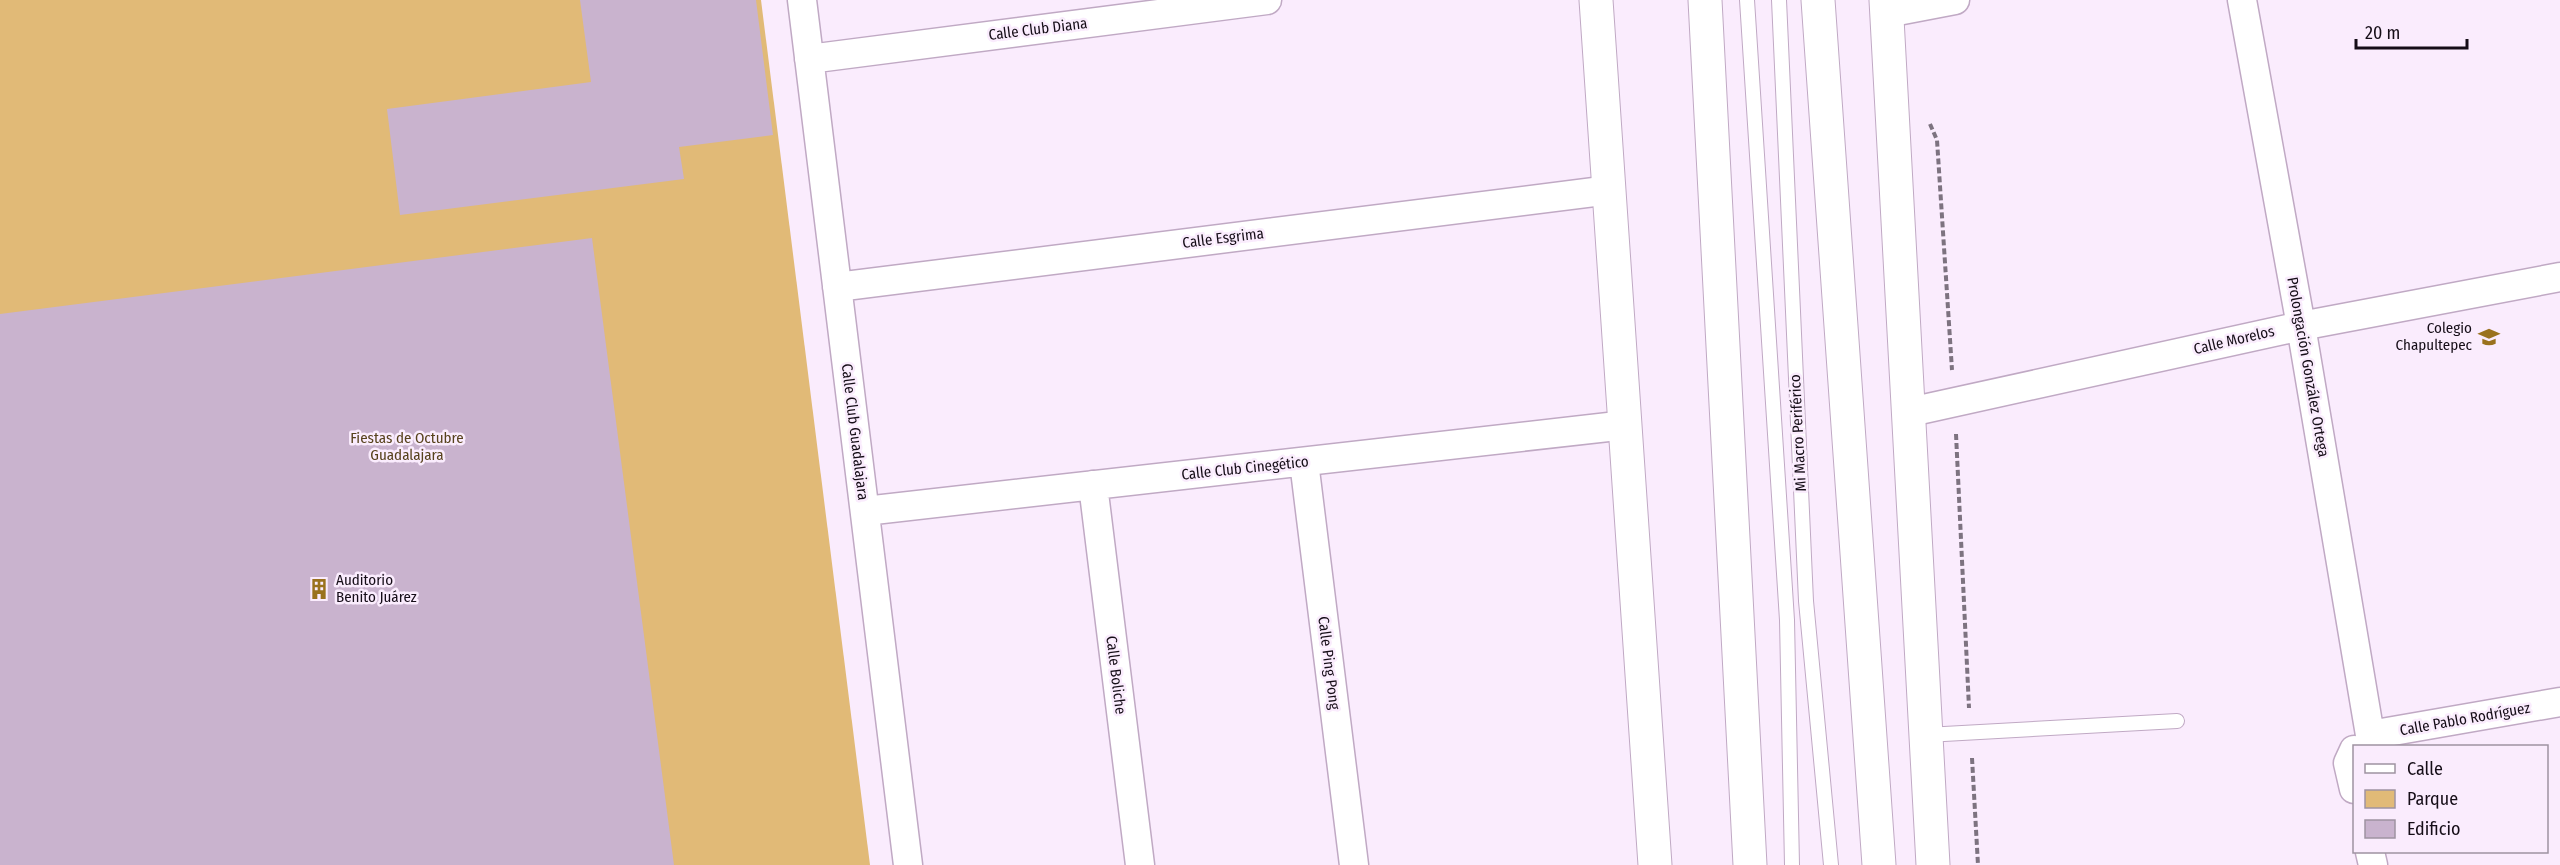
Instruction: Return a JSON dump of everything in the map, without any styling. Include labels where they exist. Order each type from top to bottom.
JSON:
[{"type":"main road","points":[[1596,0],[1655,865]]},
{"type":"main road","points":[[1705,0],[1750,865]]},
{"type":"main road","points":[[1818,0],[1879,865]]},
{"type":"main road","points":[[1886,6],[1933,865]]},
{"type":"street","name":"Calle Club Guadalajara","points":[[802,0],[908,865]]},
{"type":"street","name":"Calle Club Diana","points":[[809,59],[1267,0]]},
{"type":"street","points":[[1886,6],[1955,0]]},
{"type":"street","name":"Prolongación González Ortega","points":[[2242,0],[2301,326],[2361,744]]},
{"type":"street","name":"Calle Esgrima","points":[[837,287],[1610,190]]},
{"type":"street","name":"Calle Morelos","points":[[1910,412],[2301,326],[2560,277]]},
{"type":"street","name":"Calle Club Cinegético","points":[[865,511],[1626,425]]},
{"type":"street","name":"Calle Ping Pong","points":[[1304,462],[1354,865]]},
{"type":"street","name":"Calle Boliche","points":[[1093,486],[1140,865]]},
{"type":"street","name":"Calle Pablo Rodríguez","points":[[2361,744],[2560,702]]},
{"type":"street","name":"Prolongación González Ortega","points":[[2353,756],[2348,763],[2353,782]]},
{"type":"lane","name":"Mi Macro Periférico","points":[[1747,0],[1787,620],[1792,865]]},
{"type":"lane","name":"Mi Macro Periférico","points":[[1779,0],[1806,601],[1831,865]]},
{"type":"lane","points":[[1926,735],[2177,721]]},
{"type":"green space","name":"Fiestas de Octubre Guadalajara","points":[[0,0],[761,0],[870,865],[0,865]]},
{"type":"building","points":[[580,0],[756,0],[773,135],[679,147],[684,179],[400,215],[387,109],[591,82]]},
{"type":"building","name":"Auditorio Benito Juárez","points":[[592,238],[674,865],[0,865],[0,314]]},
{"type":"place","name":"Colegio Chapultepec","points":[[2489,337]]},
{"type":"place","name":"Auditorio Benito Juárez","points":[[319,589]]}]
